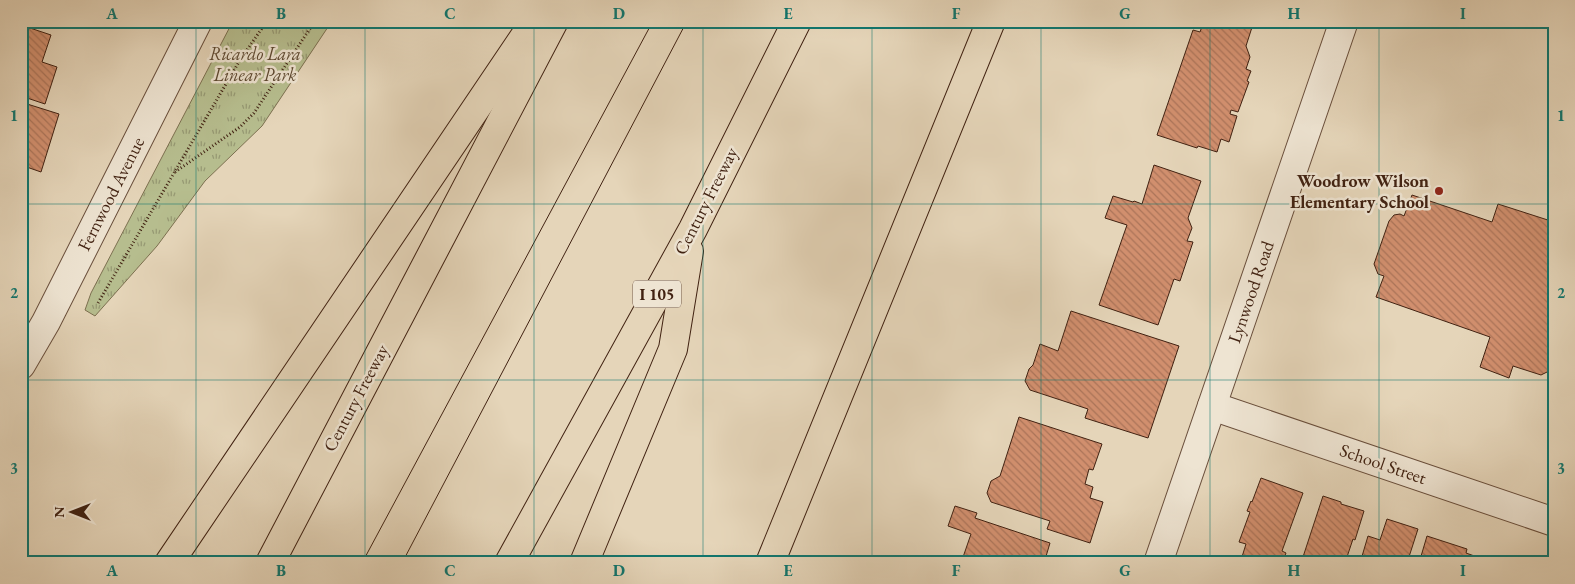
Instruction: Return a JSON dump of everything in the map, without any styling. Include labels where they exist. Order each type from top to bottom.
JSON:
[{"type":"highway","points":[[169,563],[535,21]]},
{"type":"highway","name":"Century Freeway","points":[[270,563],[554,21]]},
{"type":"highway","name":"Century Freeway","points":[[509,563],[693,229],[796,21]]},
{"type":"highway","points":[[770,563],[990,21]]},
{"type":"highway","points":[[584,563],[673,349],[693,229]]},
{"type":"street","name":"Fernwood Avenue","points":[[25,352],[198,21]]},
{"type":"street","name":"Lynwood Road","points":[[1158,563],[1344,21]]},
{"type":"street","name":"School Street","points":[[1212,406],[1554,522]]},
{"type":"path","points":[[96,306],[240,60],[267,21]]},
{"type":"path","points":[[174,173],[248,120],[315,21]]},
{"type":"green space","name":"Ricardo Lara Linear Park","points":[[233,21],[332,21],[262,126],[205,181],[157,246],[95,316],[85,310],[91,293]]},
{"type":"building","points":[[1204,21],[1254,21],[1246,46],[1250,57],[1246,69],[1251,71],[1247,81],[1249,82],[1238,112],[1231,110],[1230,114],[1237,116],[1229,142],[1221,139],[1217,152],[1198,146],[1197,148],[1157,135],[1193,30],[1200,32]]},
{"type":"building","points":[[21,25],[51,35],[42,62],[57,67],[45,104],[21,96]]},
{"type":"building","points":[[21,97],[26,99],[24,103],[59,114],[41,172],[21,165]]},
{"type":"building","points":[[1154,165],[1201,181],[1188,218],[1192,228],[1187,241],[1193,242],[1180,281],[1174,279],[1158,325],[1099,305],[1127,225],[1105,218],[1113,196],[1142,204]]},
{"type":"building","points":[[1412,195],[1492,222],[1498,204],[1554,222],[1554,366],[1552,365],[1551,370],[1541,375],[1513,366],[1509,378],[1480,367],[1490,337],[1376,297],[1384,276],[1378,274],[1374,264],[1389,221],[1394,215],[1400,214],[1404,216]]},
{"type":"building","points":[[1071,311],[1179,346],[1148,438],[1085,418],[1088,409],[1030,390],[1025,381],[1040,344],[1058,351]]},
{"type":"building","points":[[1019,417],[1102,444],[1093,470],[1089,469],[1085,484],[1093,487],[1090,498],[1103,502],[1090,543],[1047,529],[1050,521],[991,502],[987,493],[991,481],[1000,476]]},
{"type":"building","points":[[1261,478],[1303,493],[1282,551],[1286,553],[1282,563],[1249,563],[1241,560],[1246,544],[1239,542],[1250,512],[1247,511]]},
{"type":"building","points":[[1323,496],[1364,511],[1355,540],[1353,539],[1345,563],[1301,563]]},
{"type":"building","points":[[955,506],[977,513],[975,518],[1050,543],[1044,563],[961,563],[971,534],[948,526]]},
{"type":"building","points":[[1387,519],[1418,529],[1407,563],[1360,563],[1368,536],[1380,540]]},
{"type":"building","points":[[1427,536],[1467,549],[1466,553],[1494,563],[1419,563]]},
{"type":"tram line","points":[[362,563],[653,21]]},
{"type":"tram line","points":[[402,563],[687,21]]},
{"type":"place","name":"Woodrow Wilson Elementary School","points":[[1439,191]]}]
